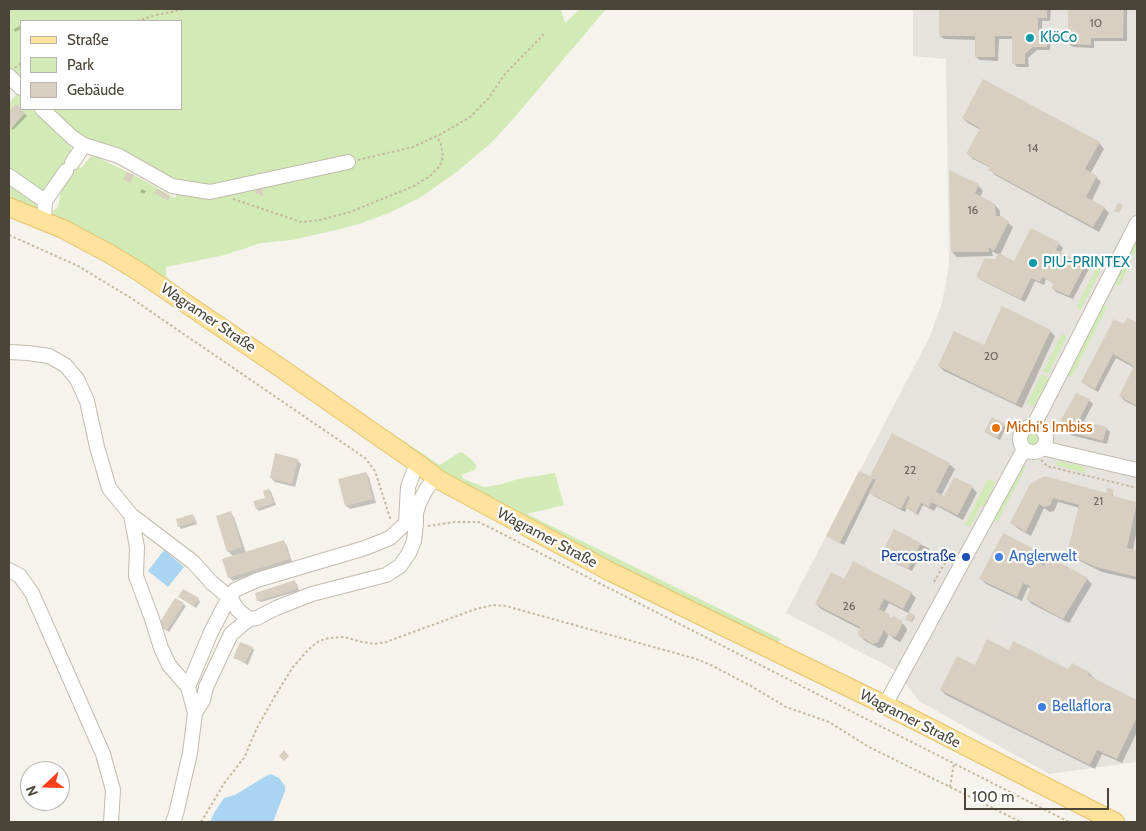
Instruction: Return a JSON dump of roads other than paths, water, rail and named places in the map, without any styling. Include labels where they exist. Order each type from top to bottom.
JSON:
[{"type":"main road","name":"Wagramer Straße","points":[[9,207],[63,229],[138,271],[417,463],[440,482],[607,570],[885,705],[1114,822]]},
{"type":"street","points":[[9,76],[20,87]]},
{"type":"street","points":[[43,110],[72,138],[84,145],[119,156],[172,186],[210,192],[348,162]]},
{"type":"street","points":[[44,220],[45,202],[84,145]]},
{"type":"street","points":[[9,176],[45,202]]},
{"type":"street","points":[[1034,425],[1137,224]]},
{"type":"street","points":[[9,352],[49,356],[65,365],[77,379],[87,401],[97,447],[109,488],[131,515],[193,562],[212,583],[230,598],[238,610],[249,619]]},
{"type":"street","points":[[885,705],[1034,450],[1046,443],[1046,436],[1043,430],[1034,425],[1025,427],[1020,433],[1020,443],[1034,450],[1137,470]]},
{"type":"street","points":[[188,687],[211,632],[235,590],[257,580],[365,548],[390,538],[406,523],[408,487],[417,463]]},
{"type":"street","points":[[195,713],[203,700],[206,687],[231,634],[249,619],[258,618],[276,608],[312,594],[386,575],[400,566],[409,553],[414,541],[416,513],[419,503],[427,488],[436,478]]},
{"type":"street","points":[[131,515],[137,547],[136,576],[161,648],[169,665],[188,687],[195,713],[190,753],[173,822]]},
{"type":"street","points":[[400,528],[416,528]]},
{"type":"street","points":[[9,570],[20,576],[32,593],[103,754],[113,790],[111,822]]},
{"type":"water","points":[[164,550],[184,567],[168,587],[148,571]]},
{"type":"water","points":[[271,774],[279,778],[285,786],[285,791],[273,822],[210,822],[224,798],[235,795]]},
{"type":"place","name":"KlöCo","points":[[1030,38]]},
{"type":"place","name":"PIU-PRINTEX","points":[[1033,263]]},
{"type":"place","name":"Michi's Imbiss","points":[[996,428]]},
{"type":"place","name":"Percostraße","points":[[966,557]]},
{"type":"place","name":"Anglerwelt","points":[[999,557]]},
{"type":"place","name":"Bellaflora","points":[[1042,707]]}]
